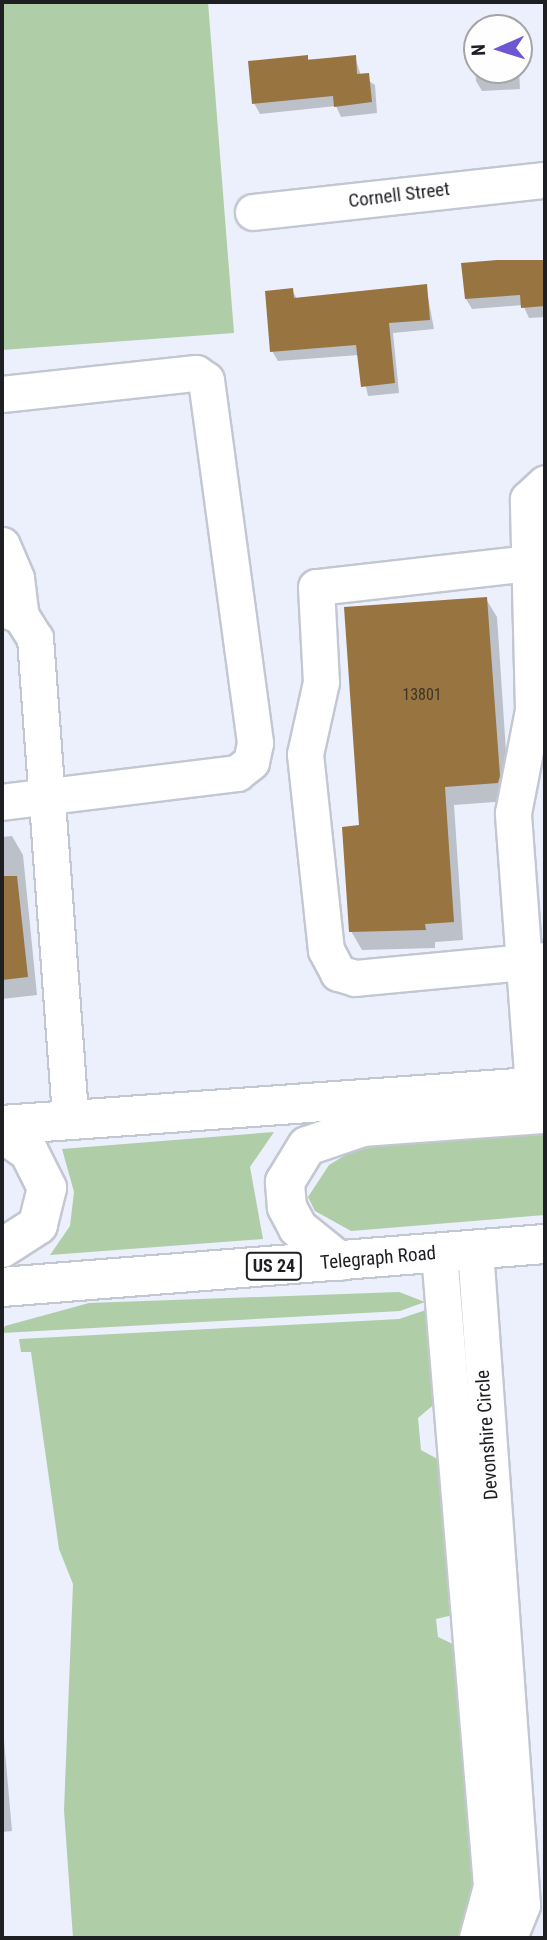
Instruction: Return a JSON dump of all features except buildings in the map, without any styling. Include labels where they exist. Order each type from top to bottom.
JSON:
[{"type":"main road","points":[[2,1125],[541,1096]]},
{"type":"main road","points":[[339,1261],[298,1228],[287,1207],[285,1182],[307,1146],[363,1127],[541,1096]]},
{"type":"main road","points":[[2,1133],[29,1152],[47,1188],[38,1226],[2,1248]]},
{"type":"main road","name":"Telegraph Road","points":[[2,1287],[545,1246]]},
{"type":"street","name":"Cornell Street","points":[[253,212],[545,180]]},
{"type":"street","points":[[2,394],[196,373],[206,380],[256,743],[251,762],[237,774],[47,799],[2,802]]},
{"type":"street","points":[[541,1096],[534,961],[513,813],[533,710],[528,499],[545,483]]},
{"type":"street","points":[[2,545],[16,578],[11,612],[35,638],[70,1120]]},
{"type":"street","points":[[528,563],[316,587],[321,682],[305,754],[326,950],[338,973],[355,978],[534,961]]},
{"type":"street","name":"Devonshire Circle","points":[[457,1251],[485,1621],[491,1886],[477,1938]]},
{"type":"street","name":"Devonshire Circle","points":[[485,1621],[522,1905],[509,1938]]},
{"type":"green space","points":[[2,2],[208,2],[234,333],[2,350]]},
{"type":"green space","points":[[545,1128],[545,1215],[351,1231],[315,1211],[308,1197],[329,1165],[352,1151],[381,1146],[380,1140]]},
{"type":"green space","points":[[274,1132],[250,1167],[263,1239],[50,1255],[70,1226],[74,1192],[62,1149]]},
{"type":"green space","points":[[399,1292],[425,1302],[400,1311],[2,1333],[5,1326],[89,1303]]},
{"type":"green space","points":[[429,1309],[438,1401],[418,1418],[421,1450],[441,1461],[453,1615],[436,1619],[438,1637],[457,1646],[481,1880],[462,1938],[73,1938],[64,1810],[73,1584],[59,1549],[31,1352],[21,1352],[19,1339],[399,1319]]}]
